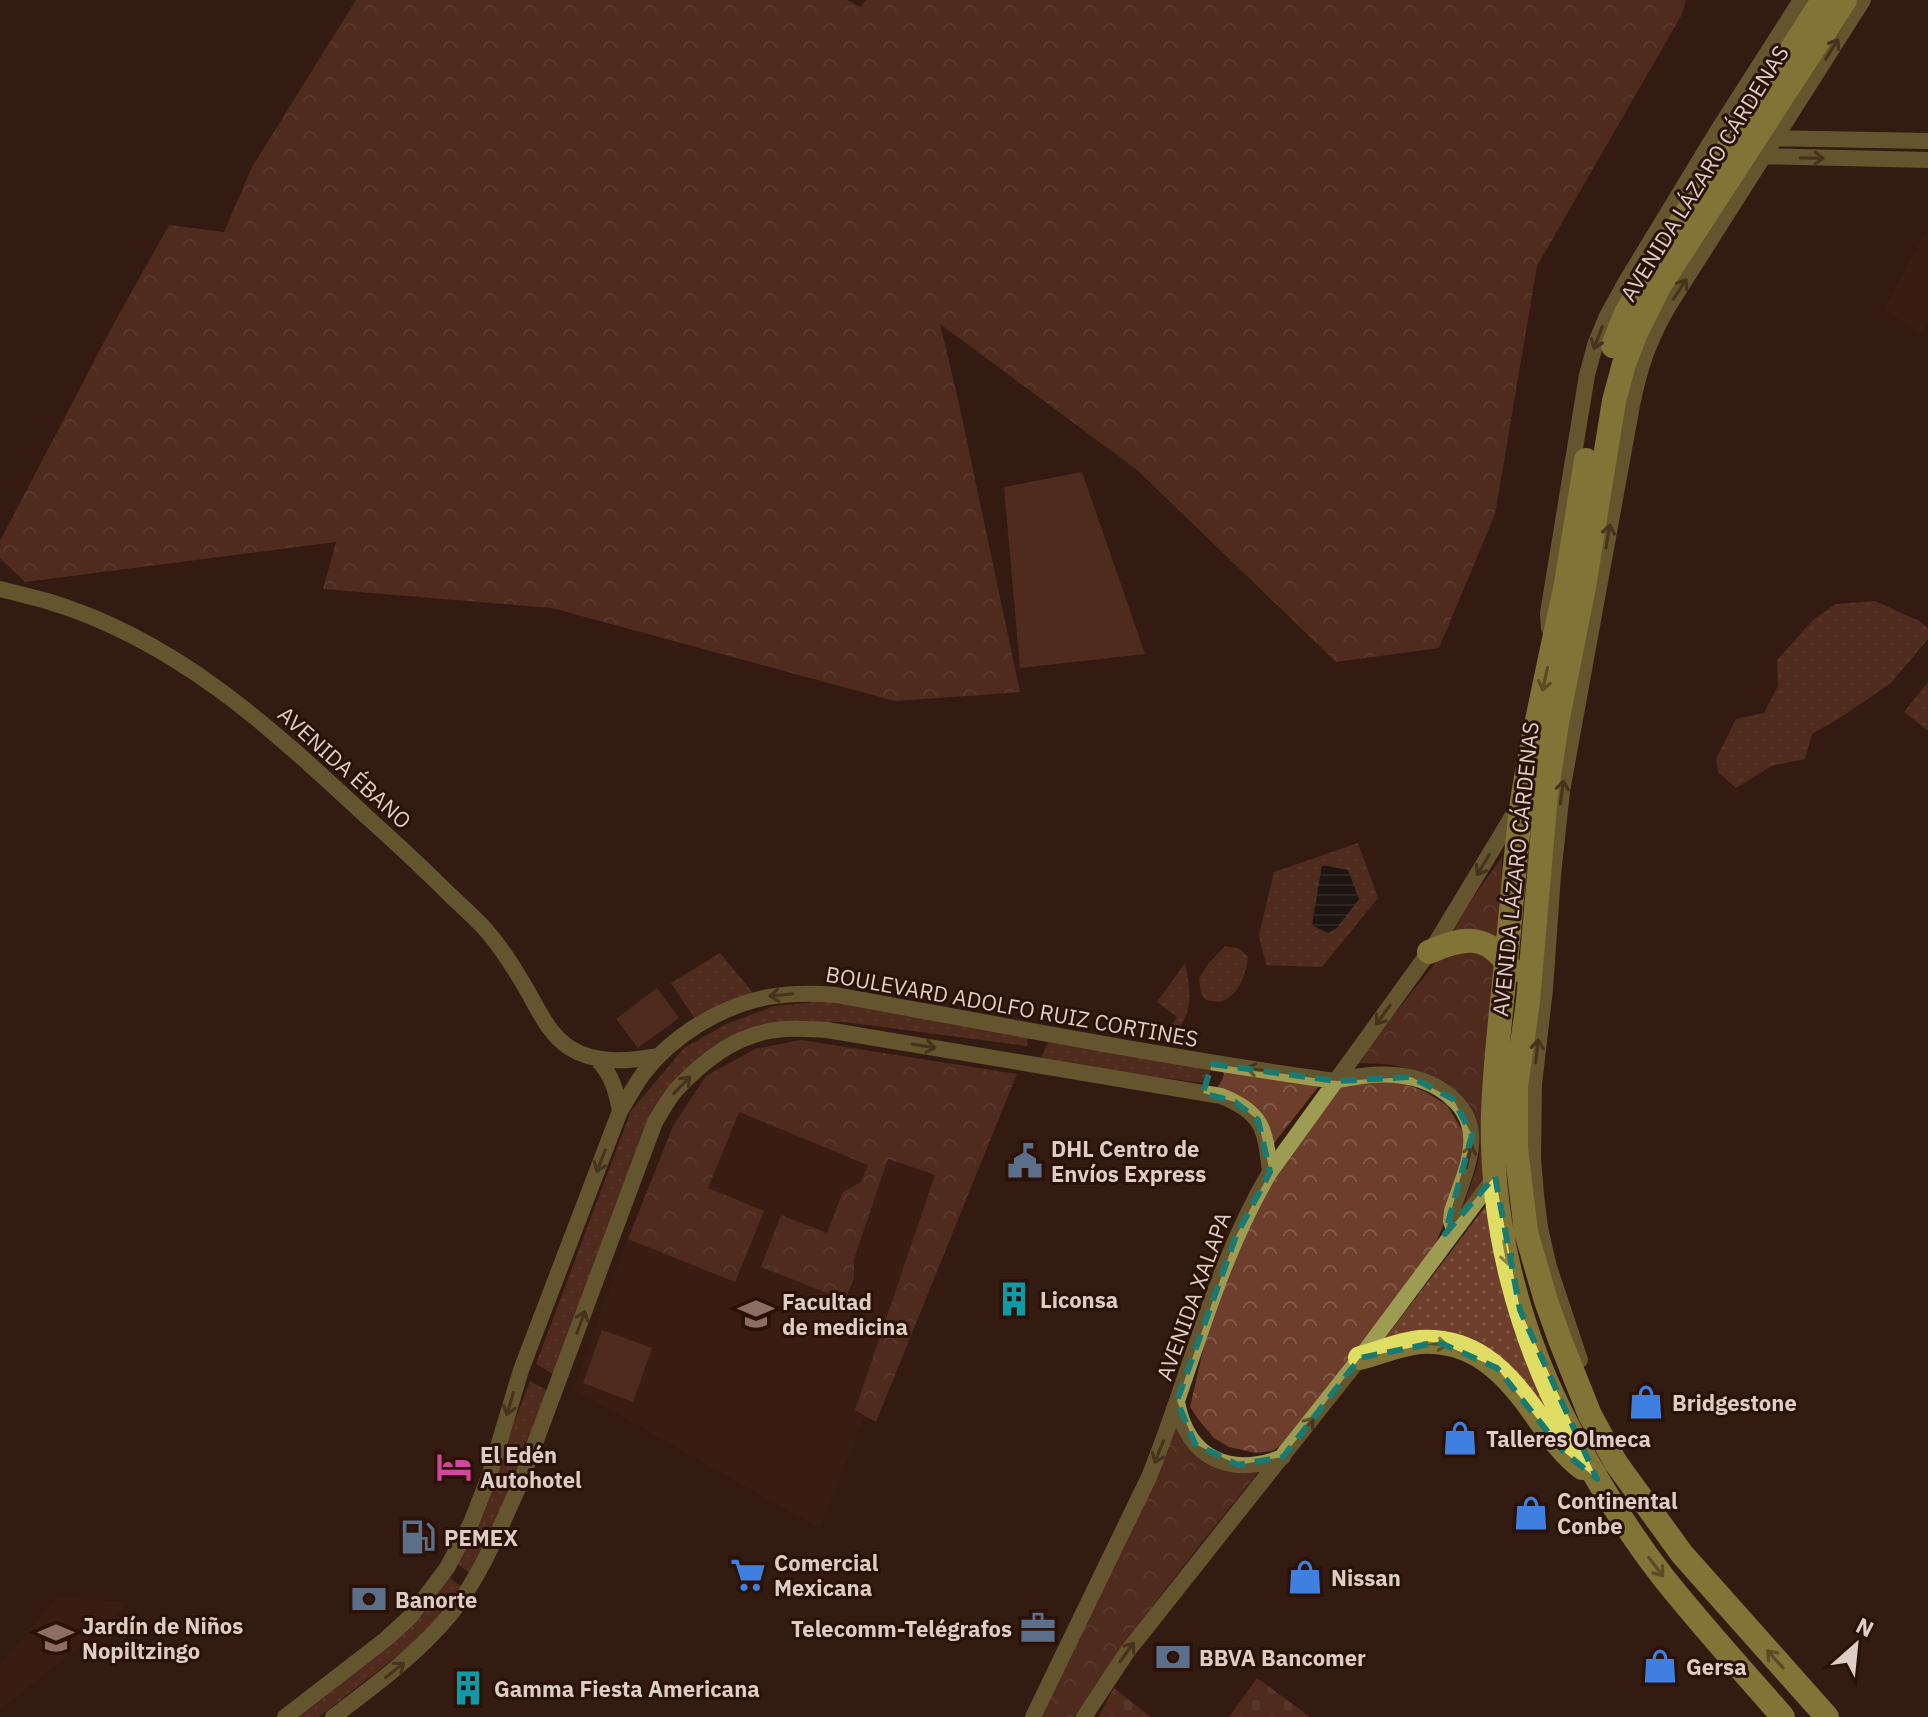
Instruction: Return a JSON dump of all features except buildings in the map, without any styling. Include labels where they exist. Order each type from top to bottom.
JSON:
[{"type":"highway","name":"AVENIDA LÁZARO CÁRDENAS","points":[[1823,0],[1652,267],[1626,313],[1600,389],[1591,430],[1575,586],[1546,795],[1528,1001],[1516,1087],[1516,1148],[1526,1232],[1555,1327],[1590,1415],[1616,1463],[1682,1554],[1827,1717]]},
{"type":"highway","name":"AVENIDA LÁZARO CÁRDENAS","points":[[1783,1717],[1664,1579],[1621,1519],[1569,1429],[1520,1310],[1504,1242],[1495,1176],[1494,1085],[1523,798],[1537,720],[1554,638],[1575,586],[1624,364],[1660,285],[1845,0]]},
{"type":"highway","points":[[1429,952],[1452,942],[1481,942],[1495,949],[1506,961],[1528,1001]]},
{"type":"highway","points":[[1360,1358],[1417,1343],[1438,1342],[1480,1356],[1514,1384],[1563,1451],[1597,1479]]},
{"type":"main road","points":[[1554,638],[1549,628],[1548,613],[1587,375],[1596,342],[1624,285],[1801,0]]},
{"type":"main road","points":[[1590,1415],[1582,1365],[1549,1267],[1540,1228],[1532,1129],[1562,791],[1629,421],[1641,365],[1668,307],[1863,0]]},
{"type":"main road","points":[[1718,130],[1775,139],[1928,141]]},
{"type":"main road","points":[[1707,149],[1764,157],[1928,160]]},
{"type":"main road","name":"AVENIDA ÉBANO","points":[[0,589],[83,614],[156,648],[204,678],[265,724],[309,761],[485,930],[521,979],[553,1032],[572,1050],[597,1059],[636,1060],[659,1056]]},
{"type":"main road","name":"AVENIDA XALAPA","points":[[1033,1717],[1135,1508],[1164,1440],[1236,1236],[1253,1200],[1437,941],[1523,798]]},
{"type":"main road","name":"BOULEVARD ADOLFO RUIZ CORTINES","points":[[285,1717],[410,1617],[447,1568],[471,1523],[489,1477],[521,1370],[620,1111],[644,1073],[659,1056],[698,1025],[721,1012],[766,997],[809,993],[836,995],[1212,1064],[1336,1081],[1388,1074],[1411,1077],[1453,1099],[1466,1116],[1472,1135],[1471,1152],[1452,1211],[1454,1231]]},
{"type":"main road","points":[[333,1717],[403,1664],[426,1642],[471,1585],[519,1486],[655,1122],[674,1092],[702,1064],[730,1046],[763,1032],[796,1028],[827,1030],[1221,1096],[1250,1111],[1258,1120],[1265,1135],[1270,1172]]},
{"type":"main road","points":[[597,1059],[613,1080],[620,1111]]},
{"type":"main road","points":[[1203,1093],[1215,1080],[1212,1064]]},
{"type":"main road","points":[[1084,1717],[1127,1652],[1360,1358],[1532,1129]]},
{"type":"main road","points":[[1177,1401],[1186,1431],[1195,1444],[1209,1455],[1238,1465],[1252,1466],[1283,1457]]},
{"type":"highlighted area","points":[[1212,1064],[1336,1081],[1411,1077],[1453,1099],[1472,1135],[1445,1234],[1495,1176],[1520,1310],[1597,1479],[1563,1451],[1497,1368],[1438,1342],[1360,1358],[1283,1457],[1238,1465],[1195,1444],[1177,1401],[1236,1236],[1270,1172],[1258,1120],[1235,1102],[1203,1093]]},
{"type":"shaded area","points":[[1928,229],[1928,324],[1921,334],[1884,309]]},
{"type":"shaded area","points":[[1322,865],[1348,870],[1359,899],[1337,928],[1328,933],[1312,925]]},
{"type":"shaded area","name":"Facultad de medicina","points":[[809,1043],[1017,1074],[859,1429],[819,1528],[574,1389],[628,1239],[680,1108],[722,1070]]},
{"type":"shaded area","name":"Jardín de Niños Nopiltzingo","points":[[57,1598],[126,1602],[122,1611],[0,1710],[0,1665]]},
{"type":"green space","points":[[356,0],[847,0],[861,7],[866,0],[1686,0],[1681,16],[1537,266],[1495,514],[1439,648],[1336,662],[1136,469],[940,324],[1020,692],[895,701],[552,608],[323,589],[336,542],[25,582],[0,558],[0,541],[169,225],[224,232],[252,167]]},
{"type":"green space","points":[[1082,472],[1145,654],[1020,668],[1004,487]]},
{"type":"green space","points":[[1875,601],[1919,621],[1928,628],[1928,639],[1891,683],[1812,734],[1805,759],[1771,766],[1736,788],[1718,772],[1716,759],[1736,719],[1764,713],[1778,686],[1777,660],[1814,619],[1836,604]]},
{"type":"green space","points":[[1928,682],[1928,731],[1904,712]]},
{"type":"green space","points":[[1358,843],[1378,898],[1322,967],[1266,965],[1259,935],[1274,872]]},
{"type":"green space","points":[[1502,857],[1501,943],[1449,932]]},
{"type":"green space","points":[[1225,946],[1240,949],[1248,957],[1243,977],[1232,996],[1226,1000],[1207,1000],[1201,994],[1199,978]]},
{"type":"green space","points":[[1471,949],[1504,966],[1495,1164],[1459,1215],[1478,1162],[1480,1142],[1469,1110],[1458,1097],[1428,1077],[1393,1065],[1355,1063],[1445,951]]},
{"type":"green space","points":[[720,953],[755,995],[695,1019],[671,983]]},
{"type":"green space","points":[[1185,963],[1189,1002],[1184,1019],[1172,1036],[1169,1029],[1177,1017],[1157,1002]]},
{"type":"green space","points":[[657,988],[679,1018],[638,1048],[616,1019]]},
{"type":"green space","points":[[824,1001],[1028,1034],[1027,1046],[844,1022],[775,1022],[724,1042],[651,1119],[556,1376],[536,1364],[631,1111],[684,1048],[726,1024],[775,1006]]},
{"type":"green space","points":[[801,1040],[1017,1074],[876,1422],[855,1410],[935,1175],[888,1159],[854,1259],[854,1278],[845,1300],[761,1267],[781,1215],[827,1233],[843,1192],[861,1182],[868,1165],[739,1112],[708,1188],[764,1211],[735,1282],[628,1239],[673,1126],[706,1076],[755,1049]]},
{"type":"green space","points":[[1048,1042],[1210,1068],[1210,1073],[1202,1083],[1073,1065],[1041,1058]]},
{"type":"green space","points":[[1223,1068],[1319,1086],[1274,1143],[1215,1089],[1224,1075]]},
{"type":"green space","points":[[1396,1081],[1424,1091],[1447,1105],[1462,1130],[1467,1159],[1431,1255],[1290,1441],[1272,1451],[1256,1453],[1229,1447],[1214,1438],[1190,1407],[1208,1328],[1264,1185],[1338,1083]]},
{"type":"green space","points":[[1488,1203],[1556,1427],[1504,1367],[1382,1342]]},
{"type":"green space","points":[[602,1330],[652,1348],[633,1402],[583,1383]]},
{"type":"green space","points":[[530,1381],[550,1392],[500,1524],[470,1573],[454,1562],[478,1516]]},
{"type":"green space","points":[[1176,1427],[1186,1440],[1260,1470],[1164,1591],[1074,1717],[1038,1717]]},
{"type":"green space","points":[[448,1576],[465,1590],[419,1639],[319,1717],[293,1717]]},
{"type":"green space","points":[[1257,1678],[1310,1717],[1229,1717]]},
{"type":"green space","points":[[1114,1688],[1151,1717],[1098,1717]]},
{"type":"place","name":"DHL Centro de Envíos Express","points":[[1025,1161]]},
{"type":"place","name":"Liconsa","points":[[1014,1299]]},
{"type":"place","name":"Facultad de medicina","points":[[756,1314]]},
{"type":"place","name":"Bridgestone","points":[[1646,1402]]},
{"type":"place","name":"Talleres Olmeca","points":[[1460,1438]]},
{"type":"place","name":"El Edén Autohotel","points":[[454,1467]]},
{"type":"place","name":"Continental Conbe","points":[[1531,1513]]},
{"type":"place","name":"PEMEX","points":[[418,1537]]},
{"type":"place","name":"Comercial Mexicana","points":[[748,1575]]},
{"type":"place","name":"Nissan","points":[[1305,1577]]},
{"type":"place","name":"Banorte","points":[[369,1599]]},
{"type":"place","name":"Telecomm-Telégrafos","points":[[1038,1628]]},
{"type":"place","name":"Jardín de Niños Nopiltzingo","points":[[56,1638]]},
{"type":"place","name":"BBVA Bancomer","points":[[1173,1657]]},
{"type":"place","name":"Gersa","points":[[1660,1666]]},
{"type":"place","name":"Gamma Fiesta Americana","points":[[468,1688]]}]
